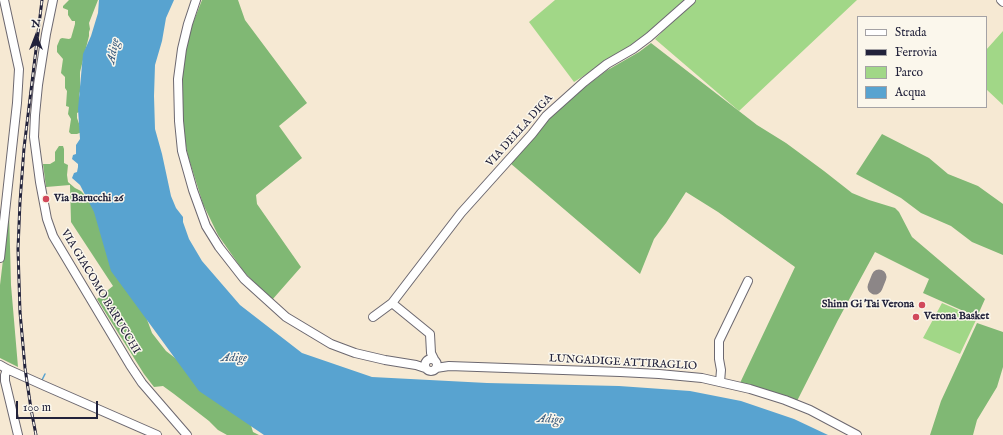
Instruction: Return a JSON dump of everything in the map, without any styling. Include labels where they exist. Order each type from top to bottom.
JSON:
[{"type":"street","points":[[0,258],[17,103],[19,69],[4,0]]},
{"type":"street","name":"VIA GIACOMO BARUCCHI","points":[[53,0],[46,34],[35,115],[34,137],[40,182],[52,236],[142,383],[186,435]]},
{"type":"street","name":"LUNGADIGE ATTIRAGLIO","points":[[196,0],[182,48],[178,79],[179,120],[182,151],[191,183],[206,226],[228,260],[244,279],[286,317],[330,344],[355,353],[385,360],[449,366],[659,374],[684,376],[720,382],[750,389],[785,400],[810,410],[857,435]]},
{"type":"street","name":"VIA DELLA DIGA","points":[[373,317],[392,303],[461,213],[532,134],[546,116],[584,82],[607,64],[649,37],[691,0]]},
{"type":"street","points":[[720,382],[721,370],[718,341],[748,281]]},
{"type":"street","points":[[392,303],[430,334],[431,364]]},
{"type":"street","points":[[4,367],[5,381],[18,435]]},
{"type":"street","points":[[4,367],[157,435]]},
{"type":"green space","points":[[69,0],[98,0],[89,23],[89,36],[80,72],[80,109],[77,113],[77,118],[82,132],[77,134],[71,134],[69,132],[71,119],[68,114],[69,107],[66,106],[67,91],[65,88],[65,77],[61,73],[63,59],[57,52],[57,46],[60,39],[71,38],[75,24],[75,21],[72,21],[68,15],[68,10],[63,8]]},
{"type":"green space","points":[[202,0],[238,0],[245,20],[307,103],[279,126],[302,158],[256,195],[257,204],[301,267],[272,300],[244,272],[218,235],[203,204],[188,156],[183,131],[182,78],[189,33]]},
{"type":"green space","points":[[555,0],[685,0],[649,35],[574,82],[529,22]]},
{"type":"green space","points":[[695,0],[857,0],[739,111],[655,39]]},
{"type":"green space","points":[[1003,31],[1003,105],[987,90],[987,49]]},
{"type":"green space","points":[[651,43],[757,125],[786,143],[852,193],[895,208],[899,212],[912,237],[985,299],[977,317],[923,293],[929,279],[875,252],[838,320],[797,401],[740,383],[795,267],[718,212],[686,192],[654,239],[640,274],[510,163],[548,118],[576,94],[606,71],[639,52]]},
{"type":"green space","points":[[882,134],[929,158],[948,174],[978,186],[1003,204],[1003,255],[972,242],[951,226],[921,213],[901,198],[856,174]]},
{"type":"green space","points":[[59,146],[63,146],[64,163],[68,165],[68,182],[81,191],[94,205],[142,306],[152,333],[166,351],[250,422],[253,432],[259,435],[227,435],[218,430],[209,421],[163,386],[154,387],[144,374],[97,299],[113,286],[71,222],[70,185],[46,187],[43,164],[50,164],[55,161],[55,152]]},
{"type":"green space","points":[[9,209],[11,285],[18,367],[0,358],[0,285]]},
{"type":"green space","points":[[942,303],[977,318],[960,354],[923,338]]},
{"type":"green space","points":[[977,323],[1003,332],[1003,367],[997,387],[977,420],[973,435],[930,435],[941,401]]},
{"type":"water","name":"Adige","points":[[99,0],[174,0],[166,18],[162,41],[155,65],[154,96],[155,129],[171,196],[176,208],[183,217],[183,222],[189,239],[202,261],[240,305],[302,353],[372,377],[487,383],[619,386],[690,391],[741,401],[794,419],[828,435],[264,435],[199,391],[111,271],[94,212],[80,185],[72,178],[74,173],[77,172],[78,167],[78,164],[72,159],[73,155],[76,154],[76,145],[80,139],[78,109],[83,54],[91,36],[98,13]]},
{"type":"waterway","points":[[41,382],[45,374]]},
{"type":"taxiway","points":[[875,287],[879,277]]},
{"type":"railway","points":[[36,435],[25,368],[20,312],[18,249],[24,148],[42,0]]},
{"type":"place","name":"Via Barucchi 26","points":[[46,199]]},
{"type":"place","name":"Shinn Gi Tai Verona","points":[[922,305]]},
{"type":"place","name":"Verona Basket","points":[[916,317]]}]
